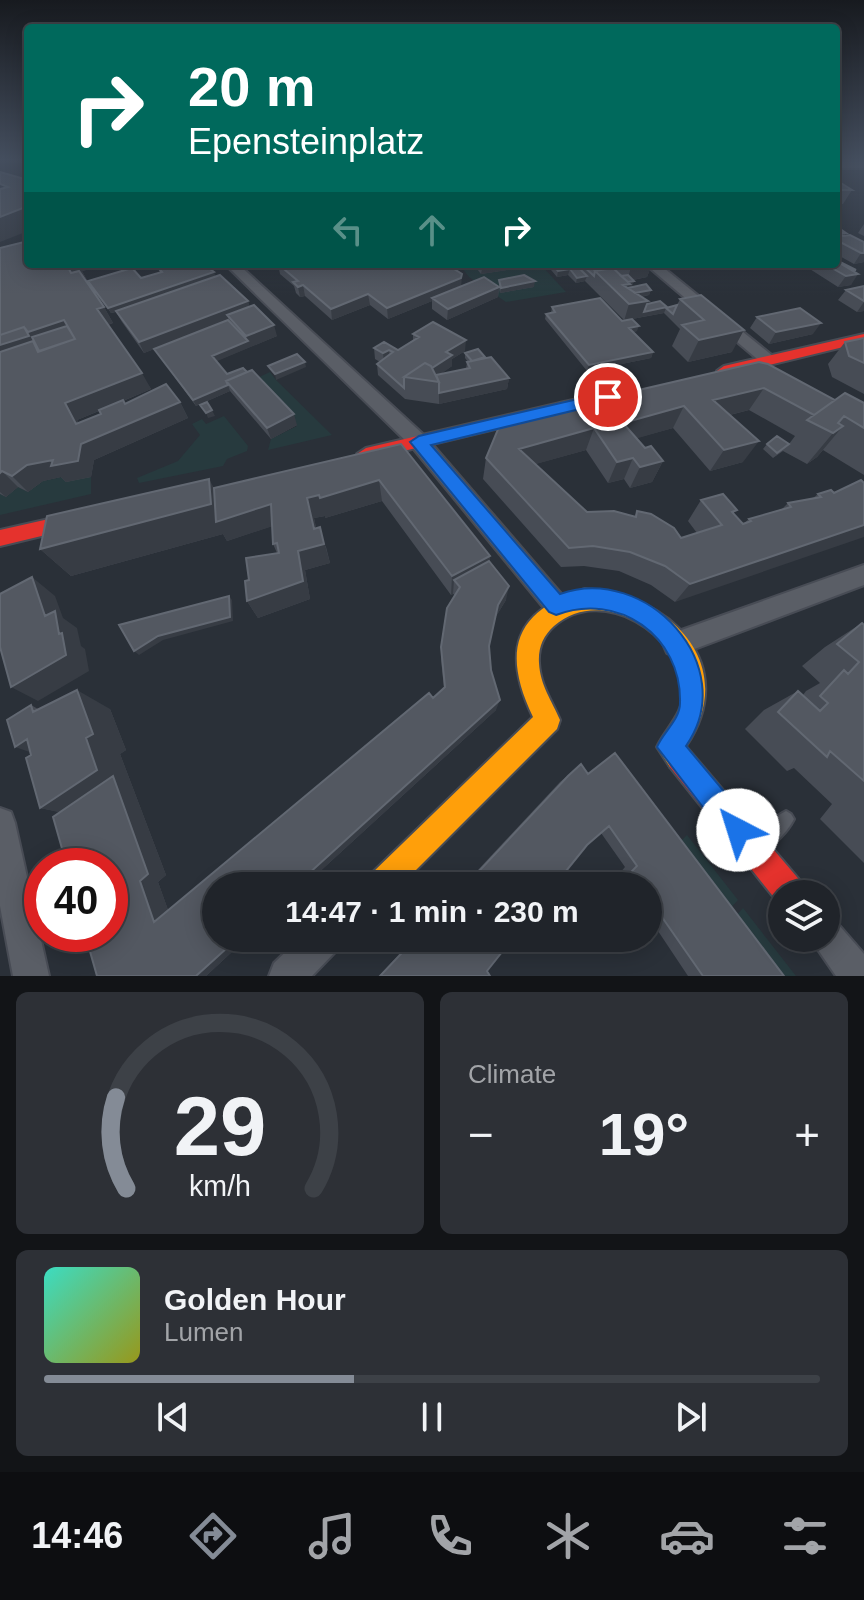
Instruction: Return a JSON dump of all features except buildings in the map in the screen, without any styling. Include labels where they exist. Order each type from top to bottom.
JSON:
[{"type":"main road","points":[[703,376],[864,338]]},
{"type":"main road","points":[[768,360],[789,377]]},
{"type":"main road","points":[[348,458],[608,397]]},
{"type":"main road","points":[[0,538],[91,517]]},
{"type":"main road","points":[[393,872],[548,720],[531,689],[526,661],[528,643],[536,626],[556,605],[575,598],[614,599],[651,617],[676,644],[688,670],[692,705],[689,721],[670,747],[780,880]]},
{"type":"street","points":[[235,268],[419,442],[556,605]]},
{"type":"street","points":[[656,268],[768,360]]},
{"type":"street","points":[[676,644],[864,575]]},
{"type":"street","points":[[0,823],[31,976]]},
{"type":"street","points":[[287,976],[311,952]]},
{"type":"street","points":[[839,952],[859,976]]},
{"type":"lane","points":[[755,850],[786,819]]},
{"type":"green space","points":[[462,268],[544,268],[566,292],[506,302],[469,277]]},
{"type":"green space","points":[[270,372],[332,435],[268,450],[271,439],[297,426],[251,381]]},
{"type":"green space","points":[[224,416],[248,446],[247,451],[227,459],[223,466],[139,483],[137,478],[178,461],[200,435],[192,424],[202,419],[206,424]]},
{"type":"green space","points":[[67,476],[91,477],[91,494],[0,515],[0,494],[6,497],[18,487],[28,492],[43,481]]},
{"type":"green space","points":[[687,835],[738,900],[721,918],[672,850]]},
{"type":"green space","points":[[743,908],[768,940],[768,952],[777,952],[796,976],[764,976],[727,926]]},
{"type":"traffic: slow","points":[[393,872],[548,720],[531,685],[528,648],[540,624],[561,606],[585,599],[611,601],[636,610],[659,625],[678,644],[690,667],[695,692],[690,715],[670,747],[679,758]]},
{"type":"traffic: jam","points":[[724,371],[864,338]]},
{"type":"traffic: jam","points":[[366,454],[590,401]]},
{"type":"traffic: jam","points":[[0,538],[80,520]]},
{"type":"traffic: jam","points":[[679,758],[779,880]]},
{"type":"route","points":[[608,397],[419,442],[556,605],[575,598],[598,596],[614,599],[651,617],[676,644],[693,689],[689,721],[670,747],[738,830]]}]
